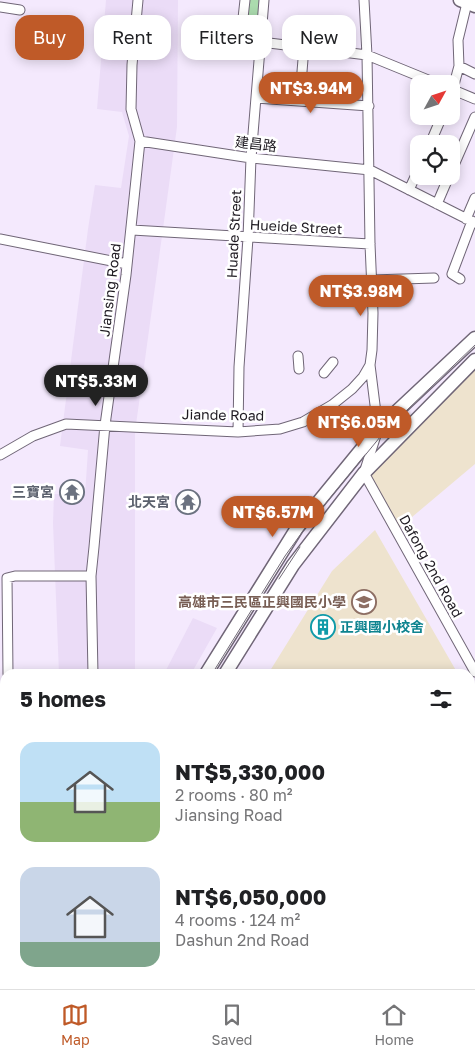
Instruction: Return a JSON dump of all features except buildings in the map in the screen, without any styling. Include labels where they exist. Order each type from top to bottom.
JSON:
[{"type":"street","name":"Jiansing Road","points":[[93,669],[92,576],[105,425],[132,230],[140,141],[130,109],[138,0]]},
{"type":"street","points":[[243,15],[245,0]]},
{"type":"street","name":"Huade Street","points":[[263,15],[264,0]]},
{"type":"street","points":[[364,0],[369,106],[372,280],[372,350],[370,365],[378,429],[364,473]]},
{"type":"street","points":[[457,75],[459,66],[458,40],[467,3]]},
{"type":"street","points":[[0,7],[20,10]]},
{"type":"street","points":[[356,54],[367,55],[416,75]]},
{"type":"street","name":"Huade Street","points":[[238,432],[239,367],[248,238],[251,158],[259,60]]},
{"type":"street","points":[[301,84],[303,60]]},
{"type":"street","points":[[459,66],[475,74]]},
{"type":"street","points":[[460,94],[475,99]]},
{"type":"street","points":[[256,98],[369,106]]},
{"type":"street","points":[[460,152],[475,118]]},
{"type":"street","name":"建昌路","points":[[140,141],[251,158],[370,170]]},
{"type":"street","points":[[370,170],[471,221]]},
{"type":"street","points":[[409,190],[411,185]]},
{"type":"street","points":[[437,204],[446,185]]},
{"type":"street","points":[[460,279],[452,274],[471,221],[475,198]]},
{"type":"street","name":"Hueide Street","points":[[132,230],[370,244]]},
{"type":"street","points":[[0,240],[127,264]]},
{"type":"street","points":[[372,280],[434,278]]},
{"type":"street","points":[[209,669],[297,528],[378,429],[475,338]]},
{"type":"street","points":[[298,356],[299,369]]},
{"type":"street","points":[[228,669],[293,565],[364,473],[475,360]]},
{"type":"street","points":[[324,373],[334,362]]},
{"type":"street","name":"Jiande Road","points":[[0,455],[33,436],[66,424],[238,432],[280,429],[302,422],[332,405],[352,389],[363,377],[370,365]]},
{"type":"street","name":"Dafong 2nd Road","points":[[364,473],[473,669]]},
{"type":"street","points":[[8,669],[7,578],[15,576],[92,576]]},
{"type":"shaded area","points":[[106,0],[178,0],[177,127],[135,432],[135,669],[59,669],[53,523],[54,494],[85,495],[88,450],[60,446],[95,185],[121,188],[129,136],[122,112],[97,109],[101,60],[171,60],[171,15],[105,15]]},
{"type":"shaded area","points":[[475,369],[475,464],[399,528],[369,473]]},
{"type":"shaded area","name":"高雄市三民區正興國民小學","points":[[375,530],[455,669],[271,669],[332,571]]},
{"type":"shaded area","points":[[193,618],[217,628],[194,669],[167,669]]},
{"type":"green space","points":[[248,0],[261,0],[260,15],[247,15]]},
{"type":"tram line","points":[[215,669],[285,556],[303,531],[385,431],[475,345]]},
{"type":"tram line","points":[[279,579],[300,547]]},
{"type":"place","name":"三寶宮","points":[[72,492]]},
{"type":"place","name":"北天宮","points":[[188,502]]},
{"type":"place","name":"高雄市三民區正興國民小學","points":[[364,602]]},
{"type":"place","name":"正興國小校舍","points":[[323,627]]}]
